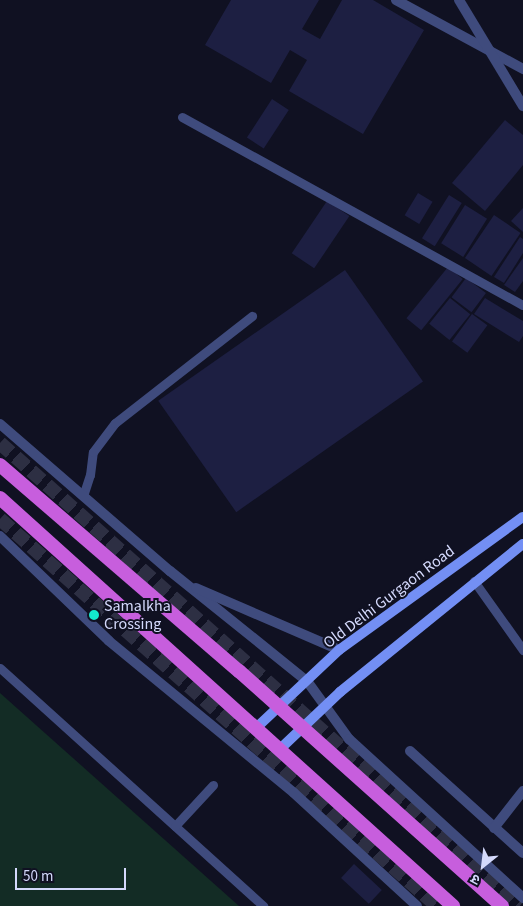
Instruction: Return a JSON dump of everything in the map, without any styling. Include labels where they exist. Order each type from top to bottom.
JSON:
[{"type":"highway","points":[[0,465],[278,706],[502,906]]},
{"type":"highway","points":[[0,498],[453,906]]},
{"type":"main road","name":"Old Delhi Gurgaon Road","points":[[256,728],[339,650],[523,517]]},
{"type":"main road","points":[[280,749],[325,706],[474,581],[523,544]]},
{"type":"street","points":[[396,0],[523,69]]},
{"type":"street","points":[[459,0],[523,106]]},
{"type":"street","points":[[0,424],[170,571],[307,681],[350,739],[523,898]]},
{"type":"street","points":[[0,536],[109,641],[294,793],[417,906]]},
{"type":"street","points":[[170,571],[195,588],[339,650]]},
{"type":"street","points":[[410,751],[523,853]]},
{"type":"street","points":[[494,828],[523,791]]},
{"type":"lane","points":[[182,116],[523,305]]},
{"type":"lane","points":[[83,496],[90,475],[93,452],[115,423],[252,316]]},
{"type":"lane","points":[[474,581],[523,650]]},
{"type":"lane","points":[[0,668],[263,906]]},
{"type":"lane","points":[[174,826],[214,786]]},
{"type":"green space","points":[[0,693],[239,906],[0,906]]},
{"type":"building","points":[[231,0],[319,0],[302,29],[320,39],[342,0],[373,0],[424,30],[363,134],[289,91],[307,60],[290,50],[271,83],[205,45]]},
{"type":"building","points":[[272,99],[289,110],[264,148],[247,138]]},
{"type":"building","points":[[505,120],[523,135],[523,165],[485,211],[452,183]]},
{"type":"building","points":[[418,193],[433,202],[419,224],[405,215]]},
{"type":"building","points":[[449,195],[462,203],[435,246],[422,238]]},
{"type":"building","points":[[327,201],[349,216],[314,268],[292,253]]},
{"type":"building","points":[[465,205],[487,219],[463,257],[441,243]]},
{"type":"building","points":[[523,208],[523,232],[511,221]]},
{"type":"building","points":[[494,215],[521,233],[491,276],[465,258]]},
{"type":"building","points":[[520,237],[523,239],[523,253],[504,283],[494,277]]},
{"type":"building","points":[[523,258],[523,281],[515,292],[504,285]]},
{"type":"building","points":[[448,267],[463,279],[421,330],[406,318]]},
{"type":"building","points":[[345,270],[423,381],[236,512],[158,401]]},
{"type":"building","points":[[466,278],[486,293],[472,312],[452,297]]},
{"type":"building","points":[[450,298],[470,314],[449,340],[429,324]]},
{"type":"building","points":[[485,298],[523,321],[523,336],[519,342],[474,314]]},
{"type":"building","points":[[472,314],[487,325],[467,353],[452,342]]},
{"type":"building","points":[[354,864],[382,890],[369,904],[341,878]]},
{"type":"tunnel","points":[[0,443],[519,906]]},
{"type":"tunnel","points":[[0,519],[437,906]]},
{"type":"place","name":"Samalkha Crossing","points":[[94,615]]}]
